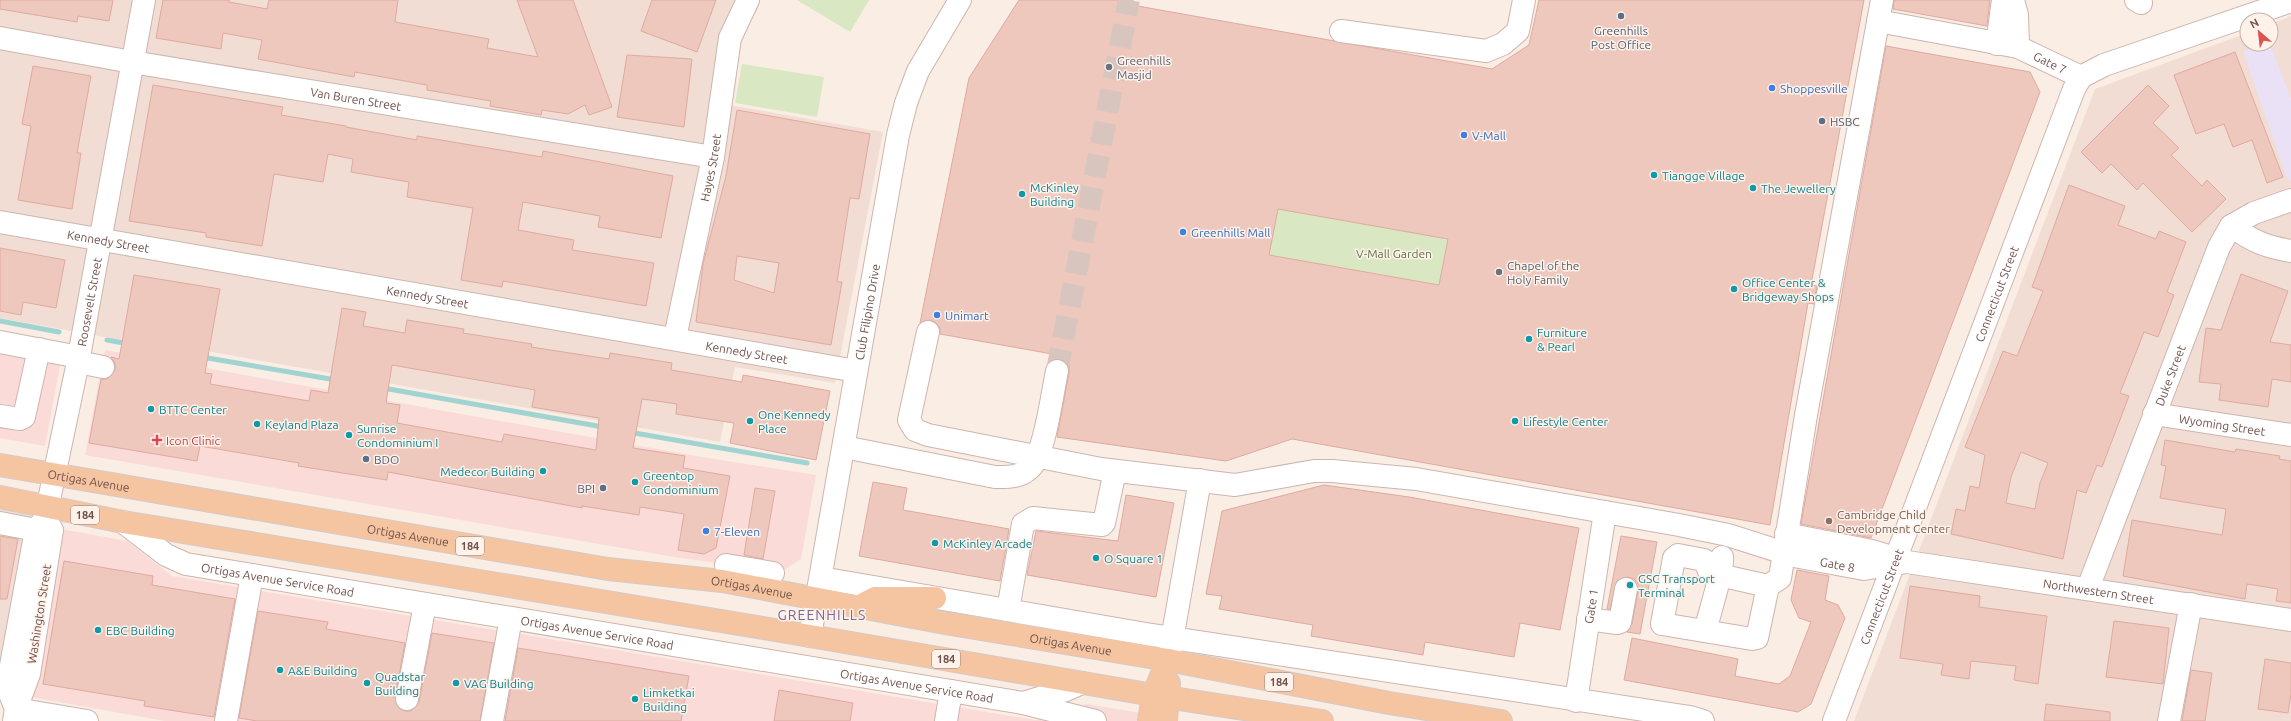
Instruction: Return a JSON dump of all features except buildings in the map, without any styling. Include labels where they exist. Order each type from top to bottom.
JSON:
[{"type":"main road","name":"Ortigas Avenue","points":[[0,465],[608,569],[722,581],[817,600],[1097,650],[1168,660],[1389,703],[1501,721]]},
{"type":"main road","name":"184","points":[[0,497],[42,519],[123,522],[810,636],[1082,683],[1161,697],[1231,714],[1322,721]]},
{"type":"main road","points":[[857,607],[875,598],[935,598]]},
{"type":"main road","points":[[1149,721],[1161,697],[1168,660]]},
{"type":"main road","points":[[1161,697],[1166,721]]},
{"type":"street","name":"Roosevelt Street","points":[[42,519],[56,474],[79,359],[144,0]]},
{"type":"street","name":"Hayes Street","points":[[675,338],[713,157],[730,38],[748,0]]},
{"type":"street","name":"Club Filipino Drive","points":[[810,636],[898,135],[906,103],[918,71],[960,0]]},
{"type":"street","points":[[1341,31],[1486,51],[1503,44],[1518,31],[1524,0]]},
{"type":"street","points":[[1768,586],[1721,566],[1708,572],[1704,560],[1678,555],[1675,557],[1662,624],[1755,639],[1768,586],[1780,578],[1853,150],[1882,0]]},
{"type":"street","points":[[1997,44],[2003,0]]},
{"type":"street","points":[[2013,0],[2017,15],[2018,47]]},
{"type":"street","points":[[2081,77],[2104,65],[2291,1]]},
{"type":"street","name":"Gate 7","points":[[1878,22],[2018,47],[2081,77]]},
{"type":"street","name":"Van Buren Street","points":[[0,38],[132,62],[713,157]]},
{"type":"street","name":"Connecticut Street","points":[[1834,721],[1898,561],[2074,88],[2081,77]]},
{"type":"street","name":"Duke Street","points":[[2088,588],[2219,247],[2232,226],[2254,213],[2291,200]]},
{"type":"street","name":"Kennedy Street","points":[[0,222],[675,338],[856,371]]},
{"type":"street","points":[[2232,226],[2251,240],[2272,248],[2291,251]]},
{"type":"street","name":"Gate 8","points":[[928,332],[910,420],[915,430],[928,435],[1115,471],[1200,480],[1235,486],[1314,471],[1332,471],[1416,479],[1728,535],[1898,561]]},
{"type":"street","points":[[0,342],[39,349],[79,359],[103,367]]},
{"type":"street","points":[[0,416],[20,419],[24,418],[39,349]]},
{"type":"street","points":[[844,447],[995,477],[1019,475],[1029,469],[1039,456],[1057,371]]},
{"type":"street","name":"Wyoming Street","points":[[2154,414],[2291,435]]},
{"type":"street","points":[[1008,610],[1023,524],[1033,518],[1104,524],[1115,471]]},
{"type":"street","points":[[1168,660],[1200,480]]},
{"type":"street","name":"Gate 1","points":[[1576,701],[1605,512]]},
{"type":"street","points":[[0,523],[42,519]]},
{"type":"street","name":"Washington Street","points":[[10,712],[8,689],[20,673],[42,519]]},
{"type":"street","name":"Ortigas Avenue Service Road","points":[[123,522],[166,555],[186,564],[1023,703],[1066,690],[1082,683]]},
{"type":"street","points":[[1705,630],[1728,535]]},
{"type":"street","name":"Northwestern Street","points":[[1898,561],[2088,588],[2291,620]]},
{"type":"street","points":[[726,565],[773,573]]},
{"type":"street","points":[[226,721],[252,575]]},
{"type":"street","points":[[821,578],[1008,610],[1576,701],[1690,717],[1703,721]]},
{"type":"street","points":[[1588,620],[1617,624],[1620,622],[1626,589]]},
{"type":"street","points":[[407,699],[425,604]]},
{"type":"street","points":[[2169,721],[2191,604]]},
{"type":"street","points":[[492,721],[510,618]]},
{"type":"street","points":[[946,721],[951,691]]},
{"type":"street","points":[[1023,703],[1096,721]]},
{"type":"street","points":[[10,712],[87,721]]},
{"type":"shaded area","points":[[0,0],[754,0],[741,21],[730,105],[883,132],[835,383],[735,367],[720,442],[122,336],[121,340],[0,318]]},
{"type":"shaded area","points":[[2291,16],[2291,721],[1854,721],[2095,89],[2239,36],[2239,52],[2279,52],[2279,21]]},
{"type":"shaded area","points":[[2243,52],[2273,52],[2291,99],[2291,179],[2288,181]]},
{"type":"shaded area","points":[[0,333],[64,344],[45,446],[0,438]]},
{"type":"shaded area","points":[[105,350],[696,456],[816,475],[801,559],[781,572],[674,557],[85,455]]},
{"type":"shaded area","points":[[0,508],[32,513],[0,670]]},
{"type":"shaded area","points":[[61,529],[127,541],[172,576],[1035,720],[1087,704],[1141,713],[1139,721],[165,721],[31,697]]},
{"type":"green space","points":[[797,0],[869,0],[850,32]]},
{"type":"green space","points":[[742,64],[824,77],[817,117],[735,103]]},
{"type":"green space","name":"V-Mall Garden","points":[[1278,209],[1448,239],[1439,285],[1269,255]]},
{"type":"waterway","points":[[0,321],[59,332]]},
{"type":"waterway","points":[[107,340],[129,344]]},
{"type":"waterway","points":[[202,357],[336,380]]},
{"type":"waterway","points":[[383,388],[603,427]]},
{"type":"waterway","points":[[629,432],[807,463]]},
{"type":"tunnel","points":[[1057,371],[1129,0]]},
{"type":"place","name":"Greenhills Post Office","points":[[1621,16]]},
{"type":"place","name":"Greenhills Masjid","points":[[1109,67]]},
{"type":"place","name":"Shoppesville","points":[[1772,88]]},
{"type":"place","name":"HSBC","points":[[1822,121]]},
{"type":"place","name":"V-Mall","points":[[1464,135]]},
{"type":"place","name":"Tiangge Village","points":[[1654,175]]},
{"type":"place","name":"The Jewellery","points":[[1753,188]]},
{"type":"place","name":"McKinley Building","points":[[1022,194]]},
{"type":"place","name":"Greenhills Mall","points":[[1183,232]]},
{"type":"place","name":"Chapel of the Holy Family","points":[[1499,272]]},
{"type":"place","name":"Office Center & Bridgeway Shops","points":[[1734,289]]},
{"type":"place","name":"Unimart","points":[[937,315]]},
{"type":"place","name":"Furniture & Pearl","points":[[1529,339]]},
{"type":"place","name":"BTTC Center","points":[[151,409]]},
{"type":"place","name":"One Kennedy Place","points":[[750,421]]},
{"type":"place","name":"Lifestyle Center","points":[[1515,421]]},
{"type":"place","name":"Keyland Plaza","points":[[257,424]]},
{"type":"place","name":"Sunrise Condominium I","points":[[349,435]]},
{"type":"place","name":"Icon Clinic","points":[[157,440]]},
{"type":"place","name":"BDO","points":[[366,459]]},
{"type":"place","name":"Medecor Building","points":[[543,471]]},
{"type":"place","name":"Greentop Condominium","points":[[635,482]]},
{"type":"place","name":"BPI","points":[[603,488]]},
{"type":"place","name":"Cambridge Child Development Center","points":[[1829,521]]},
{"type":"place","name":"7-Eleven","points":[[706,531]]},
{"type":"place","name":"McKinley Arcade","points":[[935,543]]},
{"type":"place","name":"O Square 1","points":[[1096,558]]},
{"type":"place","name":"GSC Transport Terminal","points":[[1630,585]]},
{"type":"place","name":"EBC Building","points":[[98,630]]},
{"type":"place","name":"A&E Building","points":[[280,670]]},
{"type":"place","name":"Quadstar Building","points":[[367,683]]},
{"type":"place","name":"VAG Building","points":[[456,683]]},
{"type":"place","name":"Limketkai Building","points":[[635,699]]},
{"type":"district","name":"GREENHILLS","points":[[822,615]]}]
